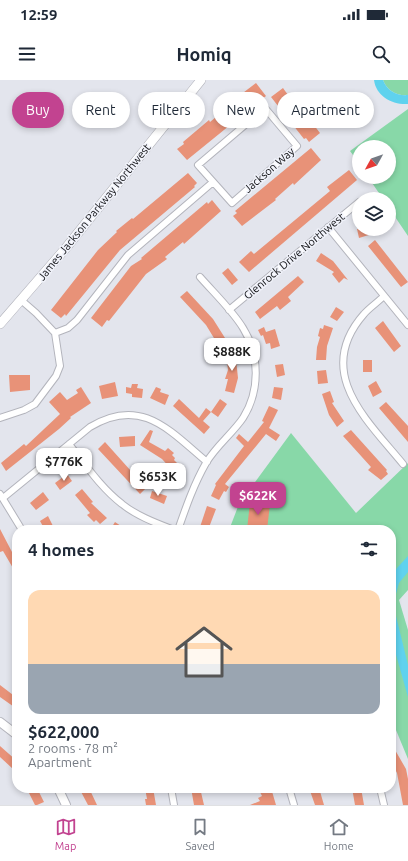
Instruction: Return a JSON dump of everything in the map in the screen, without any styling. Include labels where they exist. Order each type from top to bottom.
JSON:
[{"type":"main road","name":"James Jackson Parkway Northwest","points":[[0,324],[202,80]]},
{"type":"street","name":"Jackson Way","points":[[265,108],[297,146],[232,203],[213,182],[198,166],[265,108]]},
{"type":"street","points":[[55,333],[68,328],[77,320],[128,255],[213,182]]},
{"type":"street","name":"Glenrock Drive Northwest","points":[[229,310],[352,208]]},
{"type":"street","points":[[328,228],[408,325]]},
{"type":"street","points":[[180,525],[190,495],[207,462],[243,418],[251,402],[255,385],[256,365],[251,345],[243,328],[200,277]]},
{"type":"street","points":[[384,296],[364,314],[352,331],[345,352],[344,374],[348,390],[356,407],[403,464]]},
{"type":"street","points":[[0,418],[24,410],[35,404],[56,376],[60,366],[55,333],[21,300]]},
{"type":"street","points":[[19,525],[2,496],[102,419],[119,415],[136,414],[150,418],[162,424],[207,462]]},
{"type":"street","points":[[69,444],[107,490],[122,504],[144,518],[162,525]]},
{"type":"street","points":[[0,722],[12,731]]},
{"type":"street","points":[[60,793],[66,805]]},
{"type":"street","points":[[172,793],[174,805]]},
{"type":"street","points":[[291,793],[294,805]]},
{"type":"street","points":[[381,793],[384,805]]},
{"type":"green space","points":[[383,80],[408,80],[408,95],[396,94],[387,87]]},
{"type":"green space","points":[[408,109],[408,236],[396,218],[396,192],[378,192],[373,184],[396,184],[396,140],[365,140]]},
{"type":"green space","points":[[291,433],[356,513],[408,463],[408,590],[399,600],[408,630],[408,759],[396,730],[396,525],[231,525],[239,504]]},
{"type":"water","points":[[374,80],[383,80],[387,87],[396,94],[408,95],[408,104],[396,103],[381,95],[375,86]]},
{"type":"water","points":[[408,556],[408,572],[399,583],[396,594],[396,570]]},
{"type":"water","points":[[396,616],[408,665],[408,697],[396,655]]},
{"type":"building","points":[[256,83],[263,92],[244,92]]},
{"type":"building","points":[[283,88],[286,92],[278,92]]},
{"type":"building","points":[[277,92],[277,105],[271,97]]},
{"type":"building","points":[[213,119],[213,128],[226,128],[187,160],[177,149],[200,128],[205,128],[205,123],[209,120],[210,122]]},
{"type":"building","points":[[295,128],[316,128],[320,133],[309,142],[306,138],[304,139]]},
{"type":"building","points":[[311,148],[321,160],[294,185],[293,183],[275,199],[276,200],[242,226],[233,216],[237,213],[235,211]]},
{"type":"building","points":[[349,170],[352,174],[352,184],[249,272],[239,262],[251,251],[254,254],[330,191],[327,187]]},
{"type":"building","points":[[188,173],[197,183],[194,186],[195,187],[120,250],[66,316],[65,314],[61,318],[51,310],[98,250],[117,232],[116,231],[132,218],[133,219]]},
{"type":"building","points":[[212,200],[221,211],[184,244],[183,242],[165,257],[167,259],[146,274],[109,321],[107,320],[102,327],[91,318],[131,266],[142,259],[141,258],[207,202],[208,204]]},
{"type":"building","points":[[375,240],[408,282],[401,287],[368,246]]},
{"type":"building","points":[[321,253],[333,261],[348,280],[344,278],[339,283],[332,274],[334,272],[316,261]]},
{"type":"building","points":[[228,268],[238,280],[232,285],[222,273]]},
{"type":"building","points":[[298,276],[304,282],[288,297],[291,301],[280,310],[277,306],[260,319],[255,312]]},
{"type":"building","points":[[187,291],[213,319],[225,338],[217,343],[206,325],[180,297]]},
{"type":"building","points":[[336,307],[344,312],[337,321],[330,317]]},
{"type":"building","points":[[383,321],[401,346],[394,352],[375,328]]},
{"type":"building","points":[[324,325],[333,328],[327,346],[326,360],[316,360],[317,347],[320,337],[318,336],[320,328],[323,329]]},
{"type":"building","points":[[264,327],[266,332],[275,329],[280,346],[271,349],[270,343],[266,344],[263,335],[261,336],[258,330]]},
{"type":"building","points":[[235,350],[238,378],[234,393],[225,391],[228,379],[225,379],[228,370],[227,351]]},
{"type":"building","points":[[363,360],[372,360],[372,372],[363,372]]},
{"type":"building","points":[[283,364],[285,375],[277,377],[275,365]]},
{"type":"building","points":[[326,370],[328,383],[318,384],[317,371]]},
{"type":"building","points":[[9,375],[30,375],[30,390],[10,392]]},
{"type":"building","points":[[376,381],[382,392],[373,397],[368,386]]},
{"type":"building","points":[[115,382],[118,396],[102,399],[99,386]]},
{"type":"building","points":[[132,384],[138,384],[137,388],[143,389],[142,398],[132,397],[132,394],[126,393],[126,387],[131,388]]},
{"type":"building","points":[[81,387],[91,403],[70,417],[71,418],[59,429],[6,471],[1,463],[24,444],[26,446],[60,414],[49,402],[60,392],[67,400],[78,393],[76,390]]},
{"type":"building","points":[[156,387],[161,389],[160,392],[169,395],[165,405],[150,398]]},
{"type":"building","points":[[274,387],[283,388],[281,400],[272,398]]},
{"type":"building","points":[[330,391],[334,402],[332,403],[344,421],[337,427],[329,415],[322,394]]},
{"type":"building","points":[[179,399],[199,418],[206,408],[211,412],[203,421],[210,427],[204,434],[173,406]]},
{"type":"building","points":[[220,399],[227,404],[218,417],[211,412]]},
{"type":"building","points":[[386,402],[408,426],[408,442],[379,408]]},
{"type":"building","points":[[269,406],[278,410],[269,428],[280,435],[276,441],[266,434],[225,484],[229,487],[226,492],[224,491],[219,500],[211,496],[216,485],[215,484],[244,446],[236,438],[239,434],[248,442],[264,422],[262,421]]},
{"type":"building","points":[[150,430],[153,431],[149,442],[165,451],[168,448],[174,453],[172,455],[178,464],[173,471],[162,459],[140,445]]},
{"type":"building","points":[[351,430],[387,470],[386,471],[388,474],[381,480],[368,470],[371,467],[343,436]]},
{"type":"building","points":[[135,436],[135,446],[120,447],[119,437]]},
{"type":"building","points":[[105,442],[131,471],[130,473],[146,488],[140,494],[98,449]]},
{"type":"building","points":[[67,474],[72,481],[60,490],[55,483]]},
{"type":"building","points":[[82,489],[93,502],[91,503],[107,518],[100,524],[96,520],[94,522],[87,515],[90,513],[75,495]]},
{"type":"building","points":[[152,491],[167,496],[164,504],[150,498]]},
{"type":"building","points":[[43,492],[49,500],[36,510],[30,503]]},
{"type":"building","points":[[250,502],[270,504],[268,525],[248,525]]},
{"type":"building","points":[[207,506],[216,509],[210,525],[201,525]]},
{"type":"building","points":[[48,516],[52,525],[42,525],[40,521]]},
{"type":"building","points":[[0,529],[12,552],[12,566],[3,551],[0,552]]},
{"type":"building","points":[[0,685],[12,694],[12,705],[0,697]]},
{"type":"building","points":[[0,746],[12,757],[12,768],[0,757]]},
{"type":"building","points":[[396,752],[406,769],[408,779],[408,805],[403,805],[397,773]]},
{"type":"building","points":[[29,793],[40,793],[44,802],[35,805]]},
{"type":"building","points":[[82,793],[91,793],[97,805],[88,805]]},
{"type":"building","points":[[146,793],[154,793],[156,805],[146,805],[145,799],[147,799]]},
{"type":"building","points":[[192,793],[201,793],[204,805],[194,805]]},
{"type":"building","points":[[260,793],[272,793],[276,805],[250,805],[260,801],[258,798],[262,796]]},
{"type":"building","points":[[311,793],[320,793],[324,805],[315,805]]},
{"type":"building","points":[[353,793],[362,793],[364,805],[355,805]]}]
